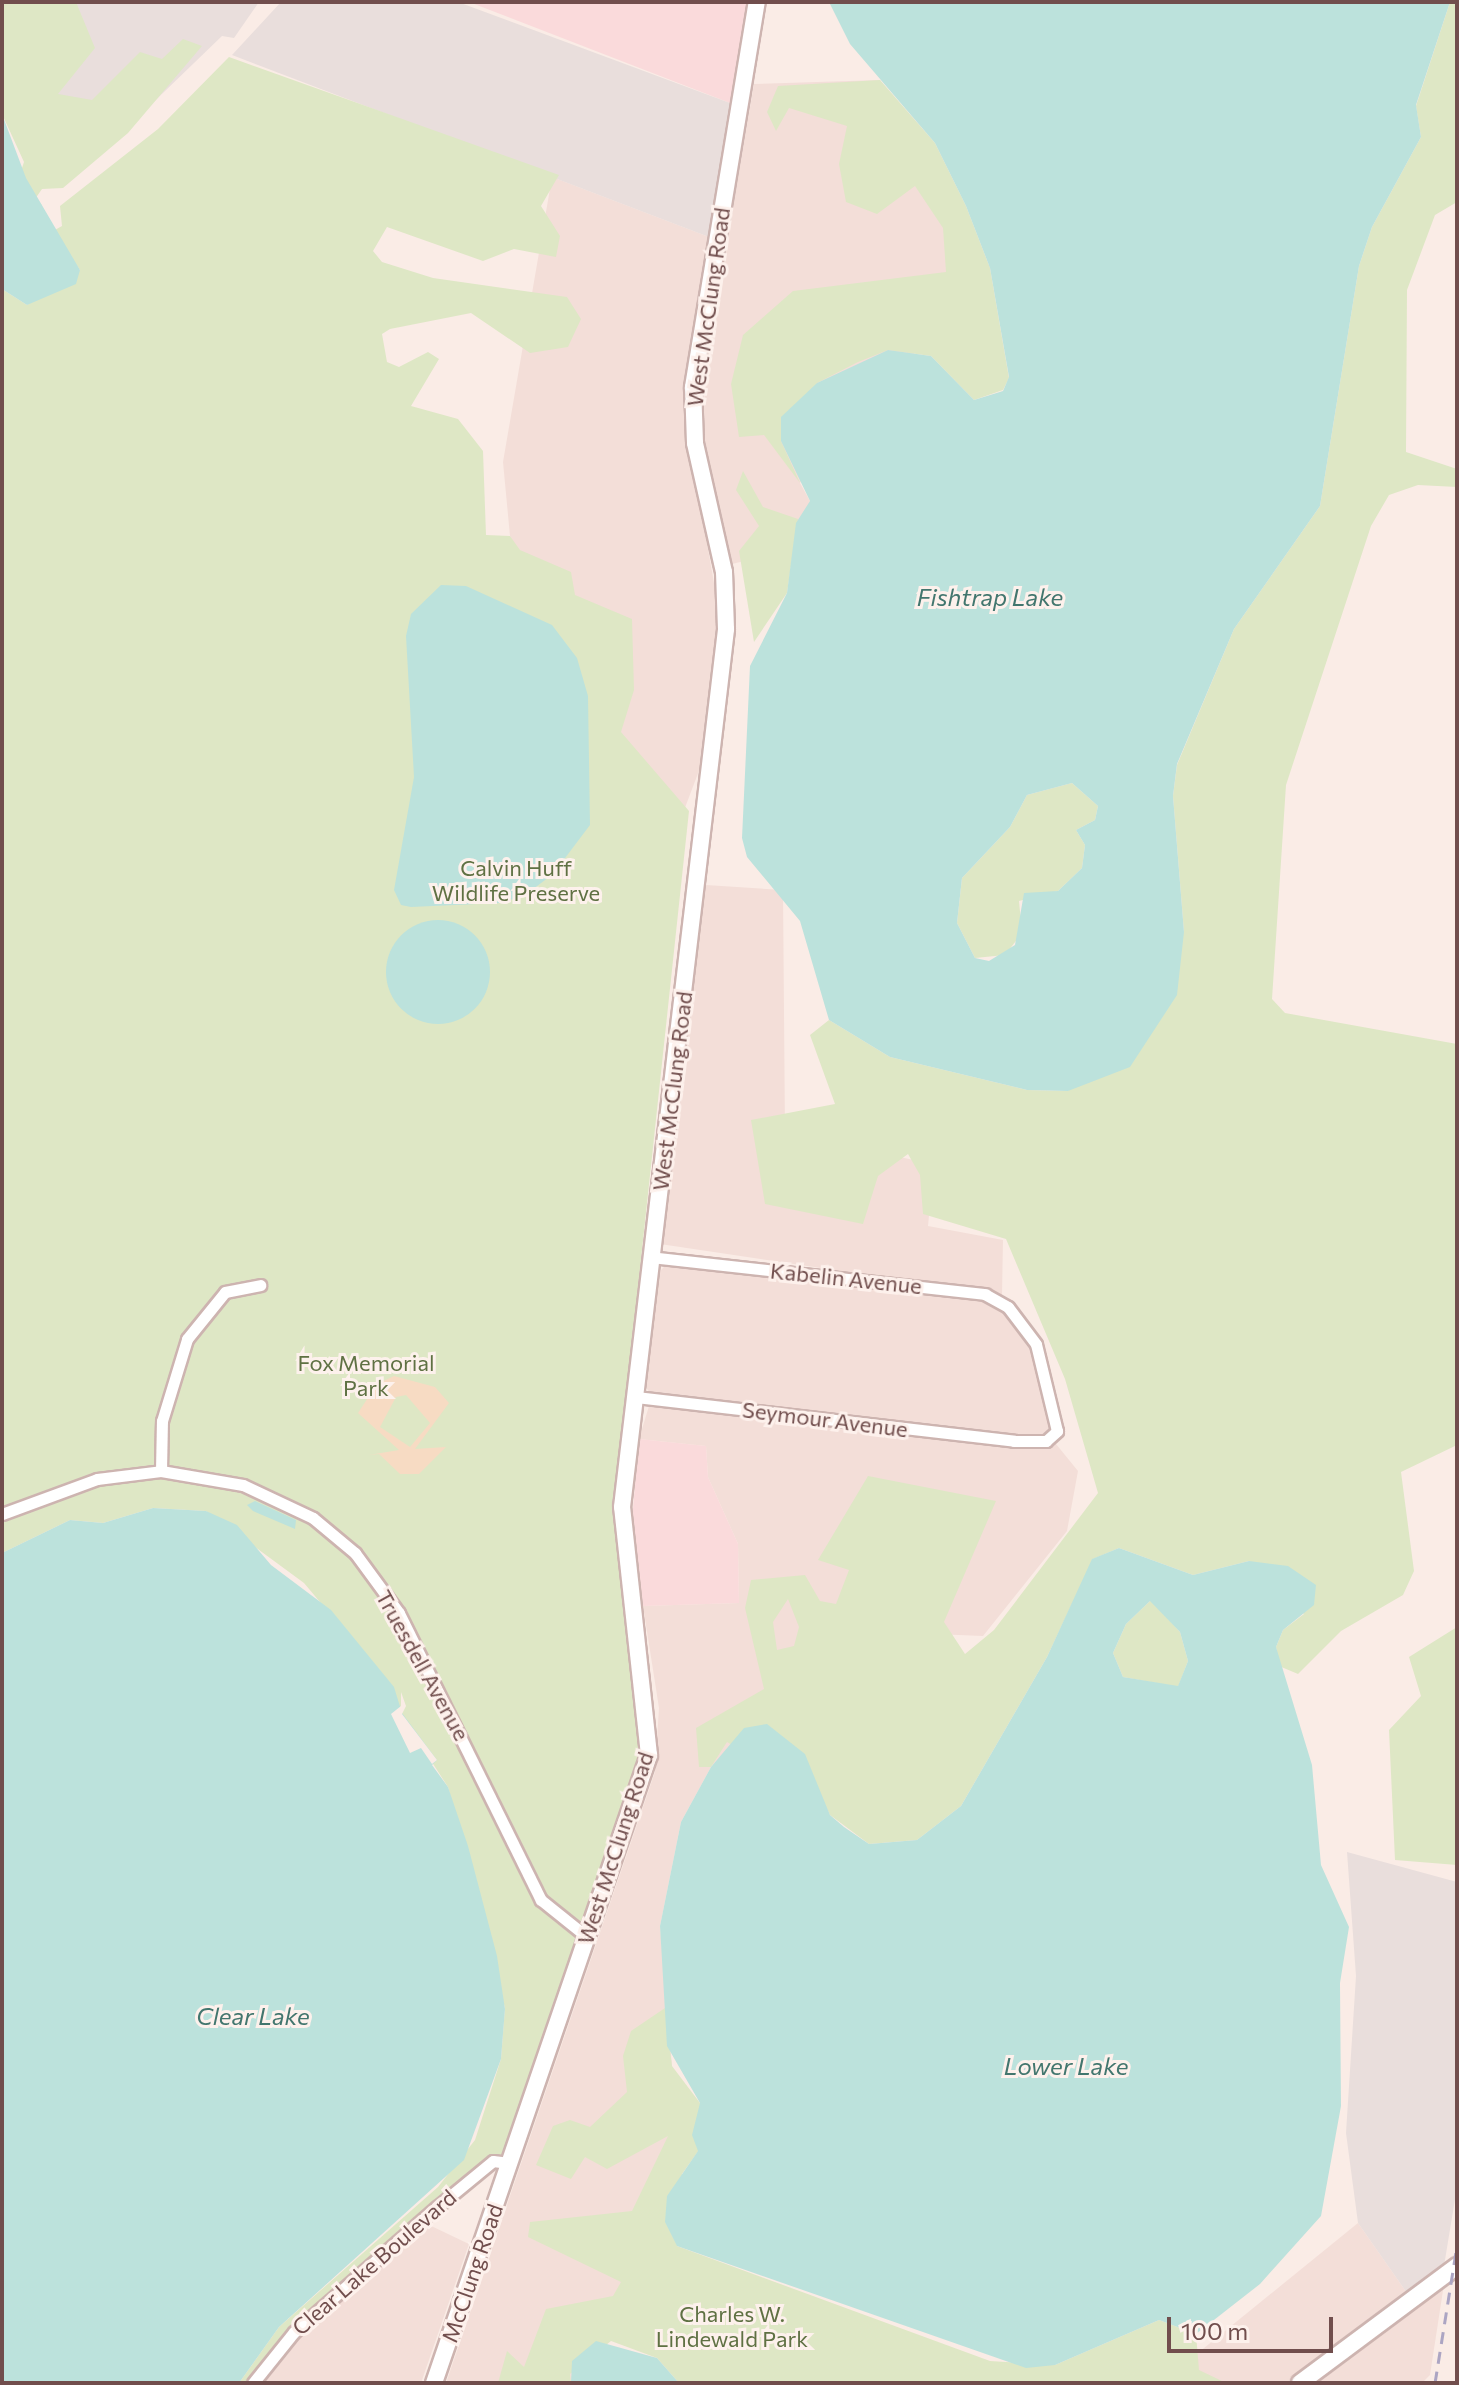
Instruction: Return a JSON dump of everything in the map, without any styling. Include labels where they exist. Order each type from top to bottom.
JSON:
[{"type":"street","name":"West McClung Road","points":[[509,2163],[649,1755],[622,1528],[726,629],[724,572],[695,443],[693,387],[757,2]]},
{"type":"street","name":"Kabelin Avenue","points":[[652,1257],[985,1294],[1026,1328]]},
{"type":"street","points":[[161,1471],[162,1421],[187,1339],[225,1292],[260,1285]]},
{"type":"street","name":"Seymour Avenue","points":[[636,1397],[1014,1441],[1046,1441],[1057,1431],[1043,1361],[1026,1328]]},
{"type":"street","name":"Truesdell Avenue","points":[[2,1514],[97,1479],[161,1471],[260,1491],[313,1518],[355,1553],[435,1679],[541,1900],[586,1936]]},
{"type":"street","name":"Clear Lake Boulevard","points":[[253,2383],[294,2332],[437,2207],[493,2161],[509,2163]]},
{"type":"street","name":"McClung Road","points":[[434,2383],[509,2163]]},
{"type":"street","points":[[1300,2383],[1457,2266]]},
{"type":"shaded area","points":[[51,2],[259,2],[234,38],[222,36],[136,119],[42,95]]},
{"type":"shaded area","points":[[281,2],[458,2],[730,103],[709,237],[232,55]]},
{"type":"shaded area","points":[[469,2],[749,2],[730,103]]},
{"type":"shaded area","points":[[880,80],[990,267],[800,483],[810,501],[794,549],[732,564],[705,447],[703,383],[754,84]]},
{"type":"shaded area","points":[[552,177],[709,237],[685,418],[721,623],[700,768],[683,813],[622,756],[510,536],[503,462]]},
{"type":"shaded area","points":[[706,885],[783,890],[785,1134],[934,1164],[928,1226],[1003,1240],[1002,1295],[660,1244]]},
{"type":"shaded area","points":[[669,1262],[988,1301],[1007,1312],[1031,1346],[1053,1427],[1037,1438],[651,1394],[643,1384],[655,1276]]},
{"type":"shaded area","points":[[649,1406],[1056,1444],[1078,1471],[1067,1531],[983,1636],[837,1630],[711,1767],[681,1822],[660,1926],[672,2066],[665,2222],[571,2383],[446,2383],[655,1772],[659,1708],[643,1606],[739,1603],[738,1544],[708,1477],[706,1446],[639,1439]]},
{"type":"shaded area","points":[[639,1439],[706,1446],[708,1477],[738,1544],[739,1603],[643,1606],[632,1520]]},
{"type":"shaded area","points":[[1347,1852],[1457,1882],[1457,2187],[1444,2266],[1407,2293],[1358,2223],[1346,2133],[1356,1976]]},
{"type":"shaded area","points":[[425,2223],[469,2244],[421,2383],[256,2383],[304,2326]]},
{"type":"shaded area","points":[[1358,2223],[1407,2293],[1286,2383],[1161,2383]]},
{"type":"shaded area","points":[[1444,2284],[1430,2375],[1422,2383],[1313,2383]]},
{"type":"green space","points":[[2,2],[76,2],[95,48],[58,94],[92,100],[140,52],[162,59],[183,39],[202,46],[128,133],[63,188],[42,189],[35,199],[42,205],[2,228],[24,162],[2,114]]},
{"type":"green space","points":[[1450,2],[1457,2],[1457,202],[1435,215],[1407,290],[1406,452],[1457,469],[1457,487],[1418,485],[1389,495],[1371,526],[1286,785],[1272,999],[1285,1013],[1457,1044],[1457,1445],[1401,1472],[1414,1571],[1403,1595],[1341,1631],[1298,1674],[1279,1666],[1276,1647],[1283,1630],[1304,1614],[1249,1561],[1193,1575],[1119,1548],[1093,1559],[1047,1657],[961,1806],[917,1840],[869,1844],[830,1815],[822,1799],[727,1742],[711,1767],[699,1767],[696,1728],[764,1689],[745,1608],[751,1580],[805,1575],[820,1601],[836,1604],[849,1570],[818,1560],[868,1476],[996,1501],[944,1622],[965,1654],[994,1630],[1098,1493],[1065,1379],[1006,1239],[923,1214],[920,1175],[908,1154],[878,1176],[863,1224],[765,1204],[751,1120],[835,1104],[810,1035],[829,1020],[890,1057],[1027,1090],[1068,1091],[1184,932],[1173,796],[1177,765],[1234,629],[1320,506],[1359,266],[1372,227],[1421,137],[1416,106]],"holes":[[[788,1599],[799,1627],[794,1646],[777,1650],[773,1622]]]},
{"type":"green space","points":[[229,57],[559,175],[541,206],[560,236],[556,257],[514,249],[483,261],[387,227],[373,251],[382,262],[433,278],[567,297],[581,319],[568,347],[530,353],[471,313],[390,329],[382,334],[387,362],[399,367],[428,352],[439,359],[411,406],[458,419],[483,451],[486,535],[510,536],[520,550],[571,572],[575,595],[632,619],[634,690],[621,732],[689,811],[615,1502],[641,1724],[638,1756],[506,2156],[492,2158],[302,2321],[249,2383],[239,2383],[279,2327],[438,2187],[475,2140],[501,2059],[505,2008],[448,1787],[357,1646],[304,1583],[206,1511],[153,1508],[103,1523],[70,1520],[2,1553],[2,289],[27,305],[80,270],[53,231],[62,226],[60,206],[158,129]]},
{"type":"green space","points":[[880,80],[935,143],[966,206],[990,268],[1009,378],[1003,390],[974,400],[931,356],[888,350],[858,362],[817,383],[781,441],[800,483],[764,435],[739,437],[731,384],[743,335],[793,291],[946,272],[943,228],[915,186],[877,214],[846,202],[839,164],[847,126],[789,108],[776,131],[767,112],[778,86]]},
{"type":"green space","points":[[743,471],[763,507],[798,519],[787,593],[754,642],[739,551],[759,526],[736,490]]},
{"type":"green space","points":[[1072,783],[1098,806],[1095,820],[1076,830],[1085,845],[1082,868],[1058,891],[1019,901],[1022,933],[1005,955],[975,958],[957,923],[962,878],[1010,827],[1027,795]]},
{"type":"green space","points":[[1151,1600],[1180,1632],[1188,1661],[1178,1687],[1123,1677],[1113,1653],[1126,1624]]},
{"type":"green space","points":[[1457,1627],[1457,1865],[1395,1860],[1389,1730],[1421,1696],[1409,1657]]},
{"type":"green space","name":"Charles W. Lindewald Park","points":[[665,2008],[672,2066],[700,2103],[699,2150],[682,2174],[677,2246],[990,2361],[1055,2365],[1159,2320],[1196,2334],[1199,2370],[1224,2382],[679,2383],[657,2358],[611,2341],[570,2374],[571,2383],[498,2383],[507,2351],[524,2367],[546,2309],[613,2296],[621,2282],[528,2237],[530,2222],[632,2211],[668,2136],[607,2169],[585,2157],[571,2179],[536,2165],[553,2126],[570,2120],[590,2127],[627,2092],[623,2056],[631,2031]]},
{"type":"sand","points":[[394,1376],[435,1387],[449,1403],[415,1449],[446,1447],[419,1474],[400,1474],[379,1454],[369,1455],[399,1450],[358,1413],[377,1384]],"holes":[[[406,1395],[430,1423],[410,1447],[380,1427],[396,1397]]]},
{"type":"water","name":"Fishtrap Lake","points":[[829,2],[1450,2],[1416,105],[1421,137],[1372,227],[1359,266],[1320,506],[1234,629],[1177,764],[1173,796],[1184,932],[1177,995],[1130,1067],[1068,1091],[1027,1090],[890,1057],[829,1020],[800,921],[747,857],[742,838],[750,666],[787,593],[796,523],[810,501],[781,441],[781,417],[817,383],[888,350],[931,356],[974,400],[1003,391],[1009,377],[990,268],[966,206],[935,143],[850,44]],"holes":[[[1072,783],[1098,806],[1095,820],[1076,830],[1085,845],[1082,868],[1058,891],[1024,893],[1015,945],[989,961],[975,958],[957,923],[962,878],[1010,827],[1027,795]]]},
{"type":"water","points":[[2,114],[26,178],[80,270],[76,284],[27,305],[2,289]]},
{"type":"water","points":[[441,585],[466,586],[552,625],[577,658],[588,696],[590,825],[553,874],[524,896],[499,903],[411,907],[401,905],[394,890],[414,777],[406,636],[411,614]]},
{"type":"water","points":[[438,920],[458,924],[481,943],[490,972],[486,992],[467,1015],[438,1024],[418,1020],[395,1001],[386,972],[390,952],[409,929]]},
{"type":"water","points":[[255,1501],[296,1520],[295,1529],[253,1511],[247,1505]]},
{"type":"water","name":"Clear Lake","points":[[153,1508],[206,1511],[237,1525],[271,1565],[331,1610],[394,1687],[402,1713],[437,1760],[432,1765],[448,1787],[468,1846],[497,1956],[505,2009],[501,2059],[464,2160],[279,2327],[239,2383],[2,2383],[2,1553],[70,1520],[103,1523]]},
{"type":"water","name":"Lower Lake","points":[[1119,1548],[1193,1575],[1249,1561],[1288,1566],[1316,1585],[1314,1605],[1283,1630],[1276,1647],[1312,1765],[1321,1865],[1349,1927],[1340,1983],[1341,2106],[1321,2216],[1260,2284],[1196,2334],[1159,2320],[1055,2365],[1026,2368],[677,2246],[665,2222],[667,2196],[698,2151],[692,2135],[700,2103],[667,2046],[660,1926],[681,1822],[711,1767],[744,1728],[767,1724],[805,1754],[830,1815],[869,1844],[917,1840],[961,1806],[1047,1657],[1092,1559]],"holes":[[[1150,1601],[1180,1632],[1188,1661],[1178,1686],[1123,1677],[1113,1653],[1126,1624]]]},
{"type":"water","points":[[596,2341],[657,2358],[679,2383],[571,2383],[572,2361]]},
{"type":"pier","points":[[401,1692],[406,1706],[402,1714],[437,1760],[432,1764],[421,1748],[410,1753],[391,1714],[401,1706]]},
{"type":"railway","points":[[1435,2383],[1457,2245]]},
{"type":"park label","name":"Calvin Huff Wildlife Preserve","points":[[516,880]]},
{"type":"park label","name":"Fox Memorial Park","points":[[366,1374]]}]
